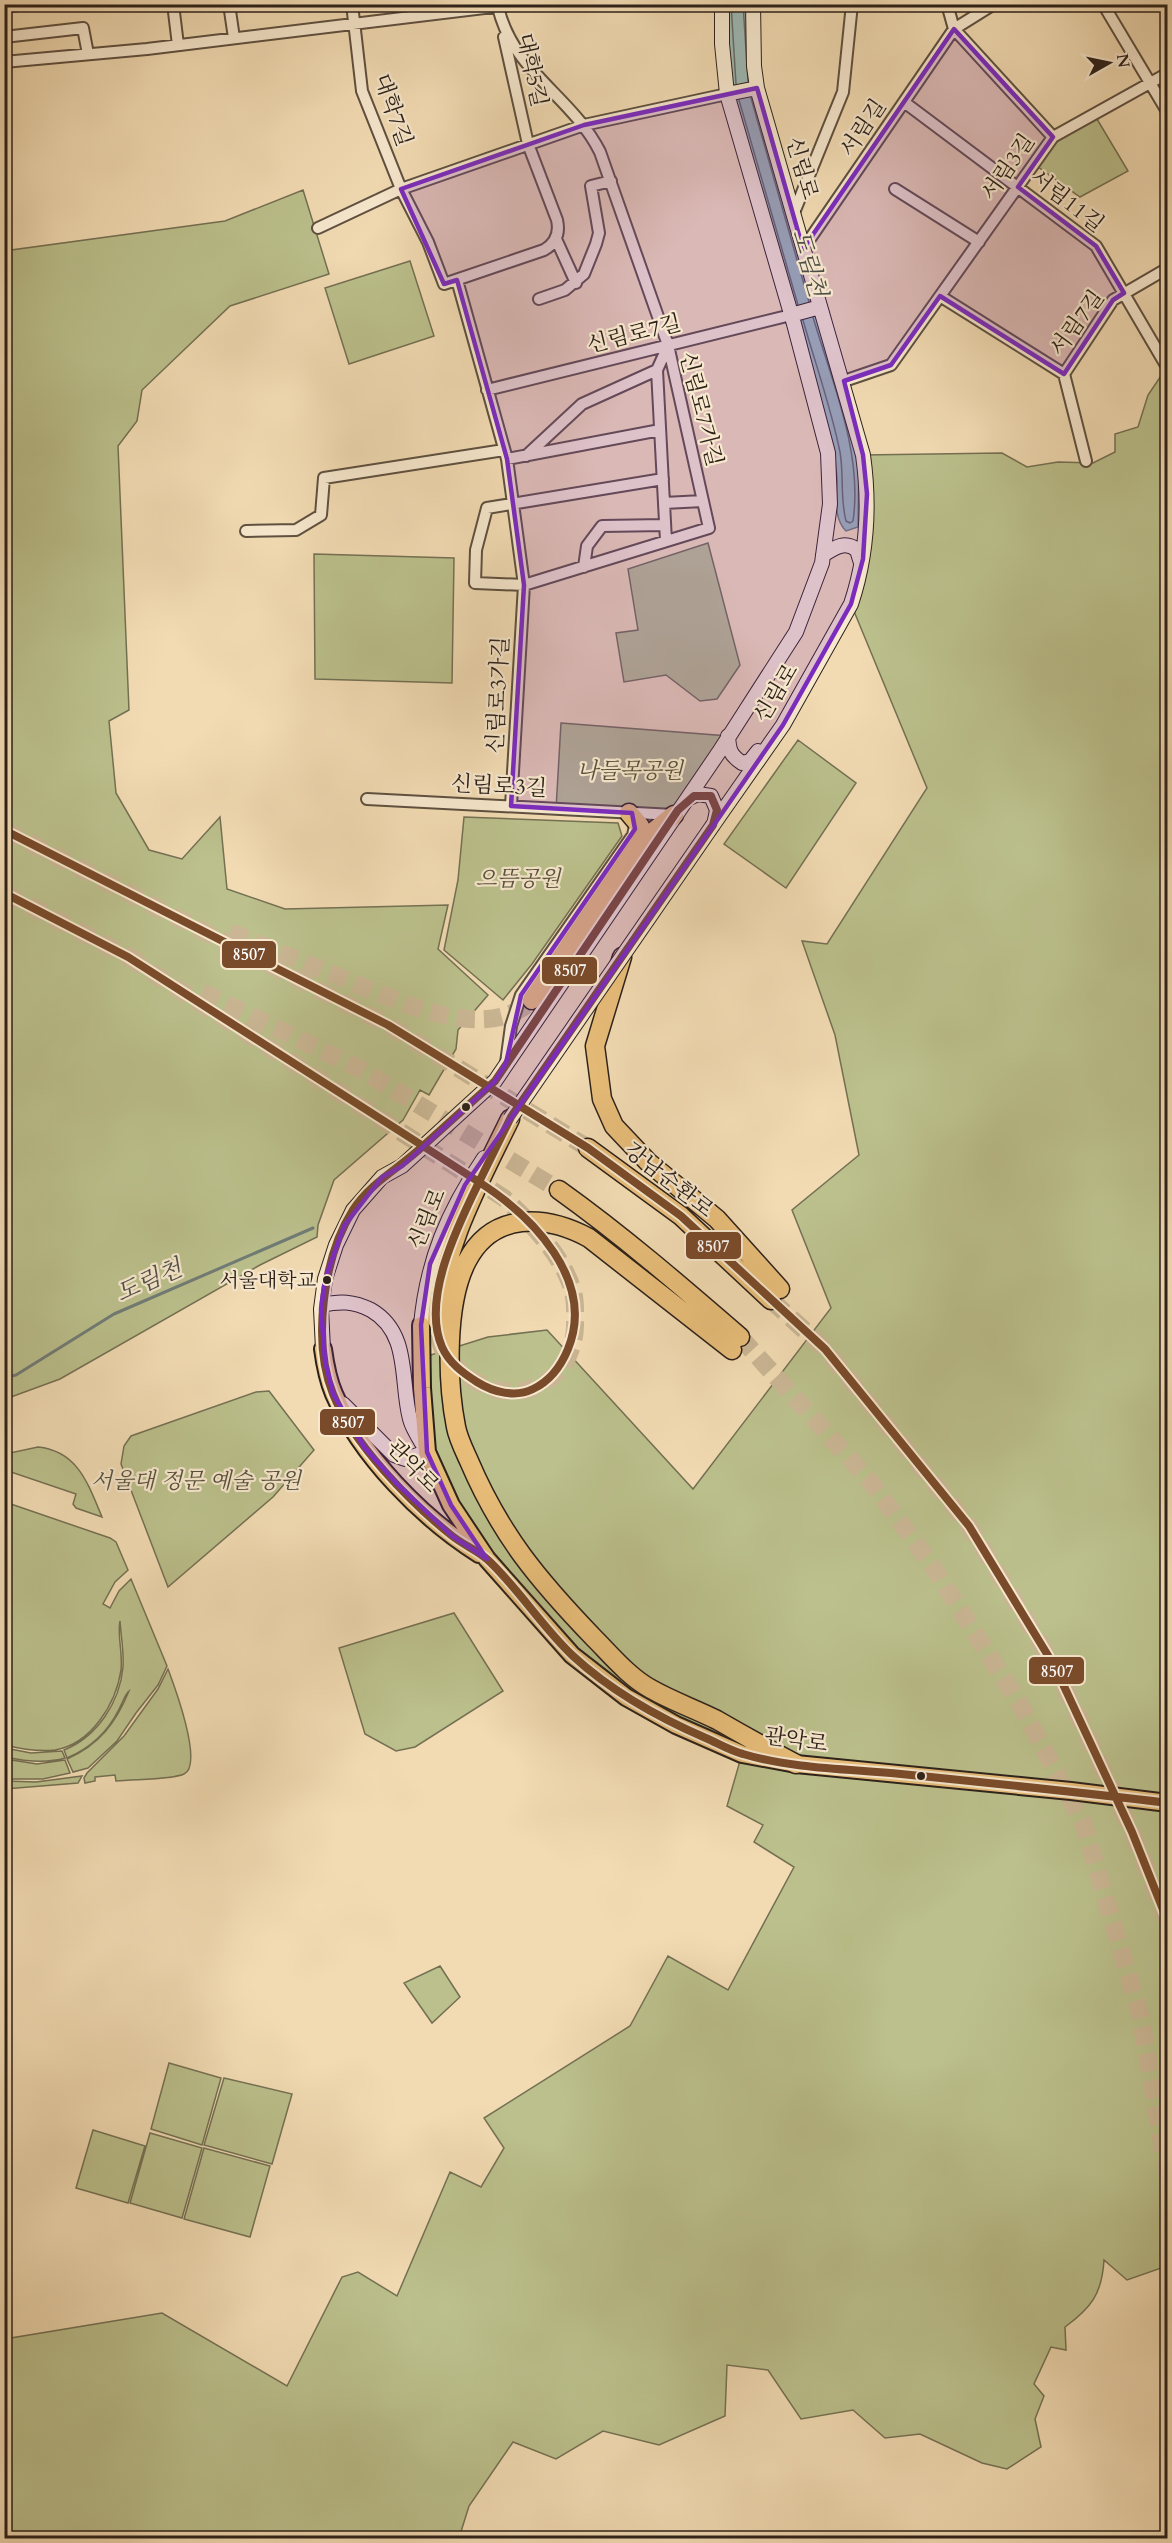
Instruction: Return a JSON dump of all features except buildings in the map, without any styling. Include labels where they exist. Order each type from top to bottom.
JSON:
[{"type":"highway","points":[[629,813],[640,826],[640,842]]},
{"type":"highway","points":[[532,1000],[640,842],[674,815]]},
{"type":"highway","name":"강남순환로","points":[[588,1148],[681,1216],[776,1294],[717,1219],[648,1162],[614,1126],[602,1099],[595,1046],[622,956]]},
{"type":"highway","points":[[429,1322],[440,1293],[458,1226],[510,1119]]},
{"type":"highway","points":[[559,1190],[647,1257],[736,1344],[589,1238],[567,1226],[537,1220],[510,1224],[491,1233],[473,1252],[466,1262],[456,1296],[451,1337],[452,1390],[456,1429],[484,1495],[521,1554],[553,1595],[615,1660],[650,1688],[796,1764]]},
{"type":"main road","name":"신림로","points":[[323,1349],[322,1305],[325,1279],[336,1245],[353,1210],[362,1197],[382,1177],[402,1166],[495,1081],[687,799],[796,632],[811,598],[823,555],[830,504],[828,453],[727,94],[722,45],[722,4]]},
{"type":"main road","name":"신림로","points":[[510,1119],[773,739],[851,604],[862,565],[867,514],[863,455],[844,381],[820,307],[757,88],[754,66],[753,4]]},
{"type":"main road","points":[[727,94],[757,88]]},
{"type":"main road","points":[[791,315],[820,307]]},
{"type":"main road","points":[[823,555],[840,545],[848,545],[856,550],[862,565]]},
{"type":"main road","points":[[728,736],[729,750],[742,763],[750,761],[763,745],[773,739]]},
{"type":"main road","points":[[687,799],[698,794],[711,796],[717,810],[713,825]]},
{"type":"main road","points":[[322,1305],[340,1301],[361,1306],[380,1316],[393,1330],[400,1350],[410,1421],[427,1452],[405,1459],[391,1454],[333,1394]]},
{"type":"main road","name":"관악로","points":[[429,1322],[422,1388],[427,1452],[451,1505],[488,1559],[572,1655],[626,1697],[676,1725],[742,1754],[796,1764],[1071,1791],[1167,1803]]},
{"type":"main road","name":"관악로","points":[[323,1349],[333,1394],[364,1447],[396,1483],[452,1536],[488,1559]]},
{"type":"street","points":[[4,7],[26,4]]},
{"type":"street","points":[[173,4],[178,45]]},
{"type":"street","points":[[229,4],[234,38]]},
{"type":"street","name":"대학7길","points":[[352,4],[362,92],[444,284],[456,280]]},
{"type":"street","points":[[4,62],[178,45],[516,4]]},
{"type":"street","points":[[793,215],[843,92],[852,4]]},
{"type":"street","points":[[947,4],[954,29],[1053,137]]},
{"type":"street","name":"서림길","points":[[803,249],[954,29],[994,4]]},
{"type":"street","points":[[1103,4],[1167,113]]},
{"type":"street","points":[[498,6],[505,30],[522,60],[584,125],[600,152],[668,345]]},
{"type":"street","name":"대학5길","points":[[498,6],[528,144],[557,220],[556,239],[576,283]]},
{"type":"street","points":[[4,37],[83,28],[88,54]]},
{"type":"street","name":"서림3길","points":[[844,381],[891,365],[1053,137],[1167,73]]},
{"type":"street","points":[[318,228],[402,189],[584,125],[727,94]]},
{"type":"street","name":"서림11길","points":[[904,102],[1096,246],[1167,367]]},
{"type":"street","points":[[539,299],[565,290],[576,283],[584,273],[598,233],[591,186],[611,182]]},
{"type":"street","points":[[895,189],[979,242]]},
{"type":"street","points":[[456,280],[544,249],[556,239]]},
{"type":"street","name":"서림7길","points":[[1086,461],[1064,374],[1113,300],[1167,268]]},
{"type":"street","name":"신림로3가길","points":[[456,280],[506,455],[524,585],[511,806]]},
{"type":"street","points":[[940,296],[1064,374]]},
{"type":"street","name":"신림로7길","points":[[487,390],[791,315]]},
{"type":"street","name":"신림로7가길","points":[[668,345],[657,370],[664,503],[703,501]]},
{"type":"street","name":"신림로7가길","points":[[524,585],[709,528],[668,345]]},
{"type":"street","name":"신림로7가길","points":[[526,456],[582,404],[657,370]]},
{"type":"street","points":[[246,531],[296,530],[321,515],[324,478],[506,455],[526,456],[660,430]]},
{"type":"street","points":[[524,585],[475,583],[476,550],[487,508],[663,479]]},
{"type":"street","points":[[664,503],[666,541]]},
{"type":"street","points":[[584,567],[587,546],[602,526],[665,525]]},
{"type":"street","name":"신림로3길","points":[[367,799],[674,815]]},
{"type":"street","points":[[506,1063],[511,1026],[521,995],[633,835],[634,822],[629,813]]},
{"type":"highlighted area","points":[[954,29],[1053,137],[1018,187],[1096,246],[1124,293],[1113,300],[1064,374],[940,296],[891,365],[844,381],[863,455],[867,494],[863,559],[851,604],[783,725],[465,1185],[430,1264],[421,1325],[427,1452],[451,1505],[487,1559],[452,1536],[396,1483],[364,1447],[333,1394],[325,1361],[321,1309],[325,1279],[344,1226],[382,1177],[402,1166],[495,1081],[506,1063],[521,995],[635,829],[632,813],[511,806],[524,585],[507,459],[457,280],[444,284],[401,189],[584,125],[757,88],[803,249]]},
{"type":"green space","points":[[1094,114],[1128,171],[1080,197],[1034,164],[1053,137]]},
{"type":"green space","points":[[303,190],[329,274],[230,306],[142,390],[137,421],[118,446],[129,710],[109,721],[116,793],[149,850],[182,859],[220,817],[227,889],[285,909],[448,905],[438,949],[488,995],[458,1030],[456,1049],[429,1095],[420,1090],[403,1120],[334,1180],[318,1225],[317,1237],[260,1265],[60,1379],[11,1397],[5,1397],[4,251],[225,221]]},
{"type":"green space","points":[[410,261],[434,336],[349,364],[325,288]]},
{"type":"green space","points":[[1167,367],[1167,2266],[1127,2280],[1104,2260],[1101,2282],[1094,2299],[1065,2327],[1066,2350],[1051,2347],[1034,2384],[1044,2396],[1035,2419],[1041,2447],[1007,2469],[982,2463],[920,2434],[885,2438],[853,2410],[801,2419],[768,2370],[727,2365],[725,2416],[659,2445],[603,2431],[556,2459],[513,2442],[469,2506],[459,2538],[262,2538],[255,2532],[223,2538],[5,2538],[5,2339],[162,2313],[287,2386],[342,2277],[358,2272],[397,2296],[450,2172],[481,2187],[504,2148],[484,2118],[630,2026],[668,1956],[728,1990],[794,1867],[754,1842],[763,1825],[727,1806],[742,1754],[676,1725],[572,1655],[487,1559],[437,1477],[421,1358],[488,1337],[547,1330],[693,1489],[831,1308],[792,1210],[859,1155],[835,1035],[802,941],[827,944],[927,788],[851,604],[858,582],[863,455],[1002,453],[1027,467],[1058,462],[1093,463],[1115,452],[1115,434],[1138,427],[1148,395]]},
{"type":"green space","points":[[708,543],[740,665],[717,699],[700,701],[666,675],[624,682],[616,633],[638,630],[628,569]]},
{"type":"green space","points":[[314,554],[454,558],[452,683],[315,679]]},
{"type":"green space","name":"나들목공원","points":[[561,723],[728,736],[674,815],[556,809]]},
{"type":"green space","points":[[798,740],[856,783],[786,888],[724,844]]},
{"type":"green space","name":"으뜸공원","points":[[464,817],[618,823],[622,836],[532,964],[503,1000],[444,950],[458,880]]},
{"type":"green space","name":"서울대 정문 예술 공원","points":[[269,1391],[314,1450],[273,1497],[168,1587],[121,1464],[124,1446],[131,1436],[256,1392]]},
{"type":"green space","points":[[38,1447],[52,1450],[72,1462],[86,1481],[102,1517],[76,1508],[73,1504],[76,1494],[5,1470],[5,1454]]},
{"type":"green space","points":[[5,1502],[116,1542],[128,1570],[115,1582],[103,1604],[110,1608],[119,1591],[131,1579],[167,1666],[158,1685],[117,1741],[88,1768],[73,1772],[67,1759],[83,1750],[67,1758],[64,1750],[76,1744],[96,1727],[105,1717],[117,1693],[123,1667],[120,1621],[121,1670],[118,1683],[107,1709],[90,1731],[80,1740],[55,1750],[30,1750],[5,1745]],"holes":[[[129,1691],[118,1713],[112,1723],[105,1732],[97,1740],[83,1750],[97,1739],[114,1719]]]},
{"type":"green space","points":[[454,1613],[503,1691],[415,1747],[396,1751],[365,1734],[339,1648]]},
{"type":"green space","points":[[168,1669],[186,1724],[191,1756],[189,1768],[184,1774],[178,1776],[116,1781],[115,1775],[95,1777],[95,1781],[85,1783],[84,1778],[87,1773],[124,1736],[158,1689]]},
{"type":"green space","points":[[5,1748],[31,1753],[62,1751],[65,1758],[42,1761],[20,1760],[5,1757]]},
{"type":"green space","points":[[5,1759],[37,1764],[65,1760],[70,1773],[43,1779],[5,1779]]},
{"type":"green space","points":[[82,1776],[78,1783],[5,1789],[5,1781],[36,1782]]},
{"type":"green space","points":[[440,1966],[460,1997],[432,2023],[404,1983]]},
{"type":"green space","points":[[169,2063],[221,2078],[202,2145],[151,2129]]},
{"type":"green space","points":[[224,2078],[292,2094],[272,2164],[204,2145]]},
{"type":"green space","points":[[93,2130],[145,2146],[128,2203],[76,2188]]},
{"type":"green space","points":[[150,2133],[202,2148],[182,2218],[130,2203]]},
{"type":"green space","points":[[204,2148],[270,2166],[250,2237],[184,2219]]},
{"type":"water","name":"도림천","points":[[726,5],[749,5],[750,40],[859,453],[858,527],[846,531],[837,514],[834,453],[731,91]]},
{"type":"waterway","name":"도림천","points":[[4,1378],[16,1375],[114,1314],[313,1228]]},
{"type":"tunnel","points":[[4,830],[388,1025],[588,1148]]},
{"type":"tunnel","points":[[4,893],[139,962]]},
{"type":"tunnel","points":[[230,932],[382,995],[435,1013],[462,1018],[488,1019],[512,1013],[532,1000]]},
{"type":"tunnel","points":[[128,957],[504,1198],[551,1248],[565,1272],[574,1295],[575,1326],[571,1347],[563,1365],[550,1378],[535,1387],[517,1391],[499,1390],[480,1384],[462,1372],[444,1352],[437,1320]]},
{"type":"tunnel","points":[[202,992],[360,1069],[559,1190]]},
{"type":"tunnel","points":[[771,1300],[825,1349],[969,1526],[1055,1667],[1132,1832],[1168,1923]]},
{"type":"tunnel","points":[[740,1337],[870,1481],[933,1567],[1021,1706],[1084,1825],[1140,2014],[1168,2177]]},
{"type":"transit line","name":"8507","points":[[423,1146],[495,1081],[678,810],[694,796],[711,796],[717,810],[713,825],[511,1117],[479,1182]]},
{"type":"transit line","name":"8507","points":[[4,830],[388,1025],[588,1148],[681,1216],[825,1349],[969,1526],[1055,1667],[1132,1832],[1168,1922]]},
{"type":"transit line","name":"8507","points":[[4,893],[128,957],[423,1146]]},
{"type":"transit line","name":"8507","points":[[423,1146],[479,1182]]},
{"type":"transit line","name":"8507","points":[[423,1146],[377,1183],[360,1200],[343,1229],[334,1251],[328,1275],[322,1325],[323,1350],[333,1394],[354,1432],[384,1471],[435,1522],[488,1560],[573,1656],[620,1693],[654,1713],[739,1753],[762,1759],[801,1766],[901,1774],[1168,1803]]},
{"type":"transit line","name":"8507","points":[[479,1182],[499,1196],[538,1232],[554,1252],[566,1275],[573,1299],[574,1323],[565,1355],[550,1377],[539,1386],[526,1392],[497,1391],[483,1386],[467,1375],[452,1363],[445,1353],[437,1328],[436,1307],[445,1263],[461,1219],[479,1182]]},
{"type":"place","name":"서울대학교","points":[[327,1280]]}]
